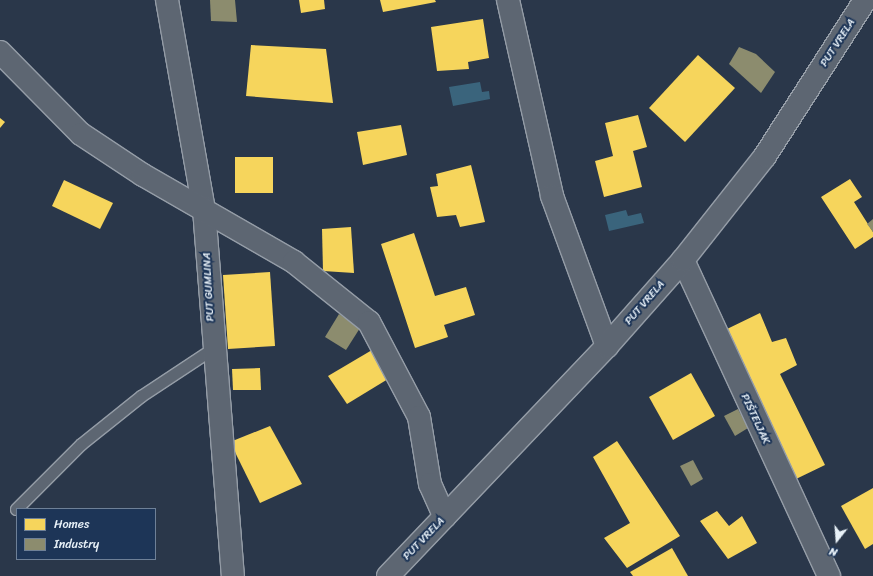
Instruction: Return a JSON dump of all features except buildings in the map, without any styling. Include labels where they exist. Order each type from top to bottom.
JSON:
[{"type":"street","name":"PUT GUMLINA","points":[[167,0],[204,209],[212,349],[233,576]]},
{"type":"street","points":[[508,0],[552,196],[607,346]]},
{"type":"street","name":"PUT VRELA","points":[[388,576],[607,346],[682,260],[765,156],[866,7]]},
{"type":"street","points":[[0,52],[81,134],[294,262],[369,322],[419,417],[430,484],[445,517]]},
{"type":"street","name":"PIŠTELJAK","points":[[682,260],[829,576]]},
{"type":"lane","points":[[17,508],[81,444],[141,396],[212,349]]},
{"type":"water","points":[[480,82],[482,92],[489,91],[490,99],[453,106],[449,87]]},
{"type":"water","points":[[626,210],[628,216],[641,213],[644,223],[609,231],[605,215]]}]
